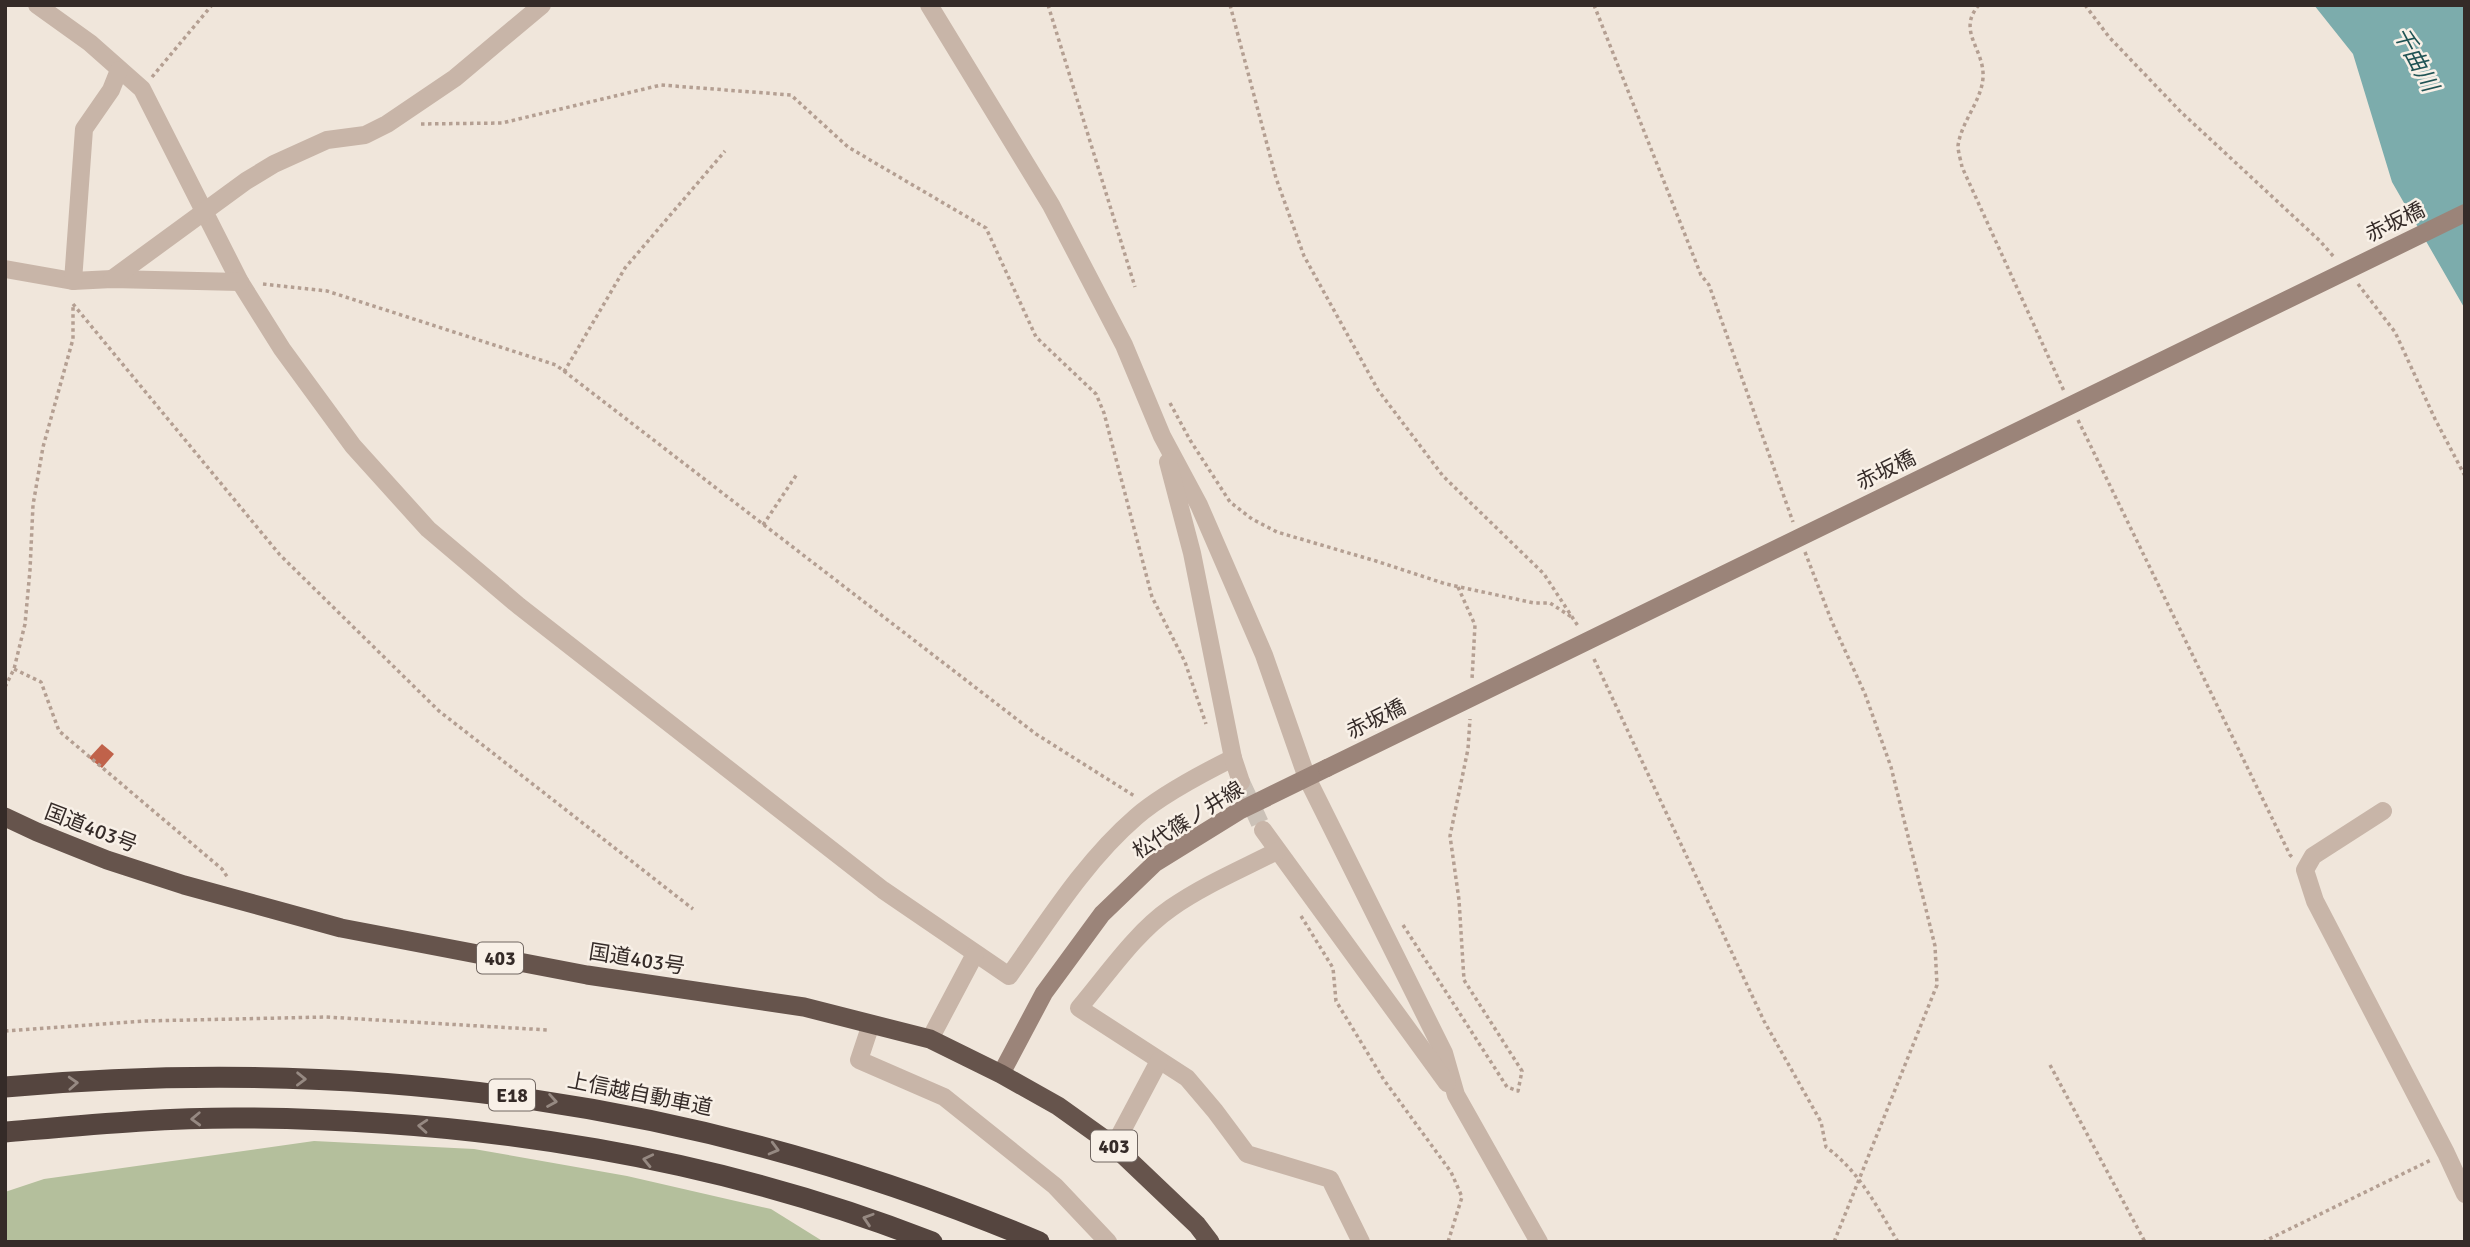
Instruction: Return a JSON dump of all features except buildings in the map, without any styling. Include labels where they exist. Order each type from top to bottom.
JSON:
[{"type":"highway","name":"国道403号","points":[[5,817],[37,832],[158,877],[341,928],[587,975],[804,1007],[930,1040],[1001,1074],[1058,1106],[1114,1146],[1197,1226],[1210,1242]]},
{"type":"highway","name":"上信越自動車道","points":[[5,1087],[138,1080],[347,1080],[452,1088],[541,1099],[640,1116],[832,1165],[908,1191],[1039,1242]]},
{"type":"highway","name":"E18","points":[[5,1132],[119,1122],[246,1118],[352,1121],[449,1128],[539,1139],[732,1179],[825,1205],[932,1242]]},
{"type":"main road","name":"赤坂橋","points":[[1326,768],[2465,214]]},
{"type":"main road","name":"松代篠ノ井線","points":[[1001,1074],[1044,993],[1102,914],[1155,863],[1239,811],[1326,768]]},
{"type":"street","points":[[37,5],[90,43],[142,89],[240,282],[282,349],[353,446],[428,529],[519,606],[883,890],[1009,976],[1083,872],[1137,816],[1203,773],[1233,758]]},
{"type":"street","points":[[112,279],[246,181],[274,164],[327,140],[365,135],[387,124],[455,78],[542,5]]},
{"type":"street","points":[[929,5],[1051,205],[1124,345],[1162,436],[1199,505],[1264,654],[1307,778],[1444,1054],[1456,1095]]},
{"type":"street","points":[[73,281],[85,129],[111,90],[119,70]]},
{"type":"street","points":[[5,268],[73,281],[112,279],[240,282]]},
{"type":"street","points":[[1162,436],[1192,553],[1233,758],[1241,782]]},
{"type":"street","points":[[2383,811],[2313,856],[2305,870],[2315,901],[2465,1194]]},
{"type":"street","points":[[1263,830],[1456,1095],[1537,1239]]},
{"type":"street","points":[[1277,852],[1170,908],[1137,939],[1079,1008],[1187,1078],[1247,1154],[1330,1179],[1361,1242]]},
{"type":"street","points":[[930,1040],[975,954]]},
{"type":"street","points":[[871,1024],[859,1060],[944,1097],[1055,1186],[1108,1242]]},
{"type":"street","points":[[1114,1146],[1159,1061]]},
{"type":"path","points":[[142,89],[212,5]]},
{"type":"path","points":[[1048,5],[1135,287]]},
{"type":"path","points":[[1230,5],[1276,178],[1304,256],[1378,390],[1443,476],[1544,574],[1581,632]]},
{"type":"path","points":[[1594,5],[1701,275],[1709,285],[1794,523]]},
{"type":"path","points":[[1979,5],[1972,13],[1969,30],[1982,63],[1983,76],[1981,89],[1958,146],[1962,167],[2066,395]]},
{"type":"path","points":[[2085,5],[2109,37],[2181,112],[2320,241],[2338,261]]},
{"type":"path","points":[[387,124],[502,123],[661,85],[791,95],[848,147],[986,228],[1036,337],[1096,394],[1104,413],[1152,597],[1185,662],[1207,726]]},
{"type":"path","points":[[564,372],[625,268],[725,151]]},
{"type":"path","points":[[5,687],[14,669],[25,624],[33,505],[43,447],[73,340],[73,281]]},
{"type":"path","points":[[240,282],[327,291],[556,365],[1036,734],[1151,807]]},
{"type":"path","points":[[2355,282],[2395,332],[2465,476]]},
{"type":"path","points":[[73,304],[280,555],[439,711],[693,909]]},
{"type":"path","points":[[1166,396],[1190,440],[1230,502],[1252,519],[1277,532],[1458,587],[1534,603],[1550,603],[1575,619]]},
{"type":"path","points":[[2078,420],[2290,855],[2305,870]]},
{"type":"path","points":[[763,525],[797,474]]},
{"type":"path","points":[[1803,548],[1865,694],[1891,767],[1935,946],[1937,985],[1834,1242]]},
{"type":"path","points":[[1458,587],[1475,625],[1472,680]]},
{"type":"path","points":[[1593,657],[1764,1021],[1821,1122],[1826,1147],[1840,1157],[1859,1178],[1898,1242]]},
{"type":"path","points":[[14,669],[41,682],[59,731],[222,869],[228,878]]},
{"type":"path","points":[[1398,918],[1507,1087],[1518,1091],[1522,1071],[1464,980],[1459,900],[1450,836],[1468,749],[1470,708]]},
{"type":"path","points":[[1299,913],[1333,968],[1336,1002],[1384,1080],[1451,1172],[1462,1197],[1448,1242]]},
{"type":"path","points":[[5,1031],[144,1021],[326,1017],[548,1030]]},
{"type":"path","points":[[2050,1065],[2144,1242]]},
{"type":"path","points":[[2263,1242],[2446,1153]]},
{"type":"green space","points":[[314,1141],[474,1149],[627,1176],[771,1209],[824,1242],[5,1242],[5,1192],[44,1179]]},
{"type":"water","name":"千曲川","points":[[2314,5],[2465,5],[2465,309],[2392,182],[2353,54]]},
{"type":"tunnel","points":[[1241,782],[1263,830]]}]
